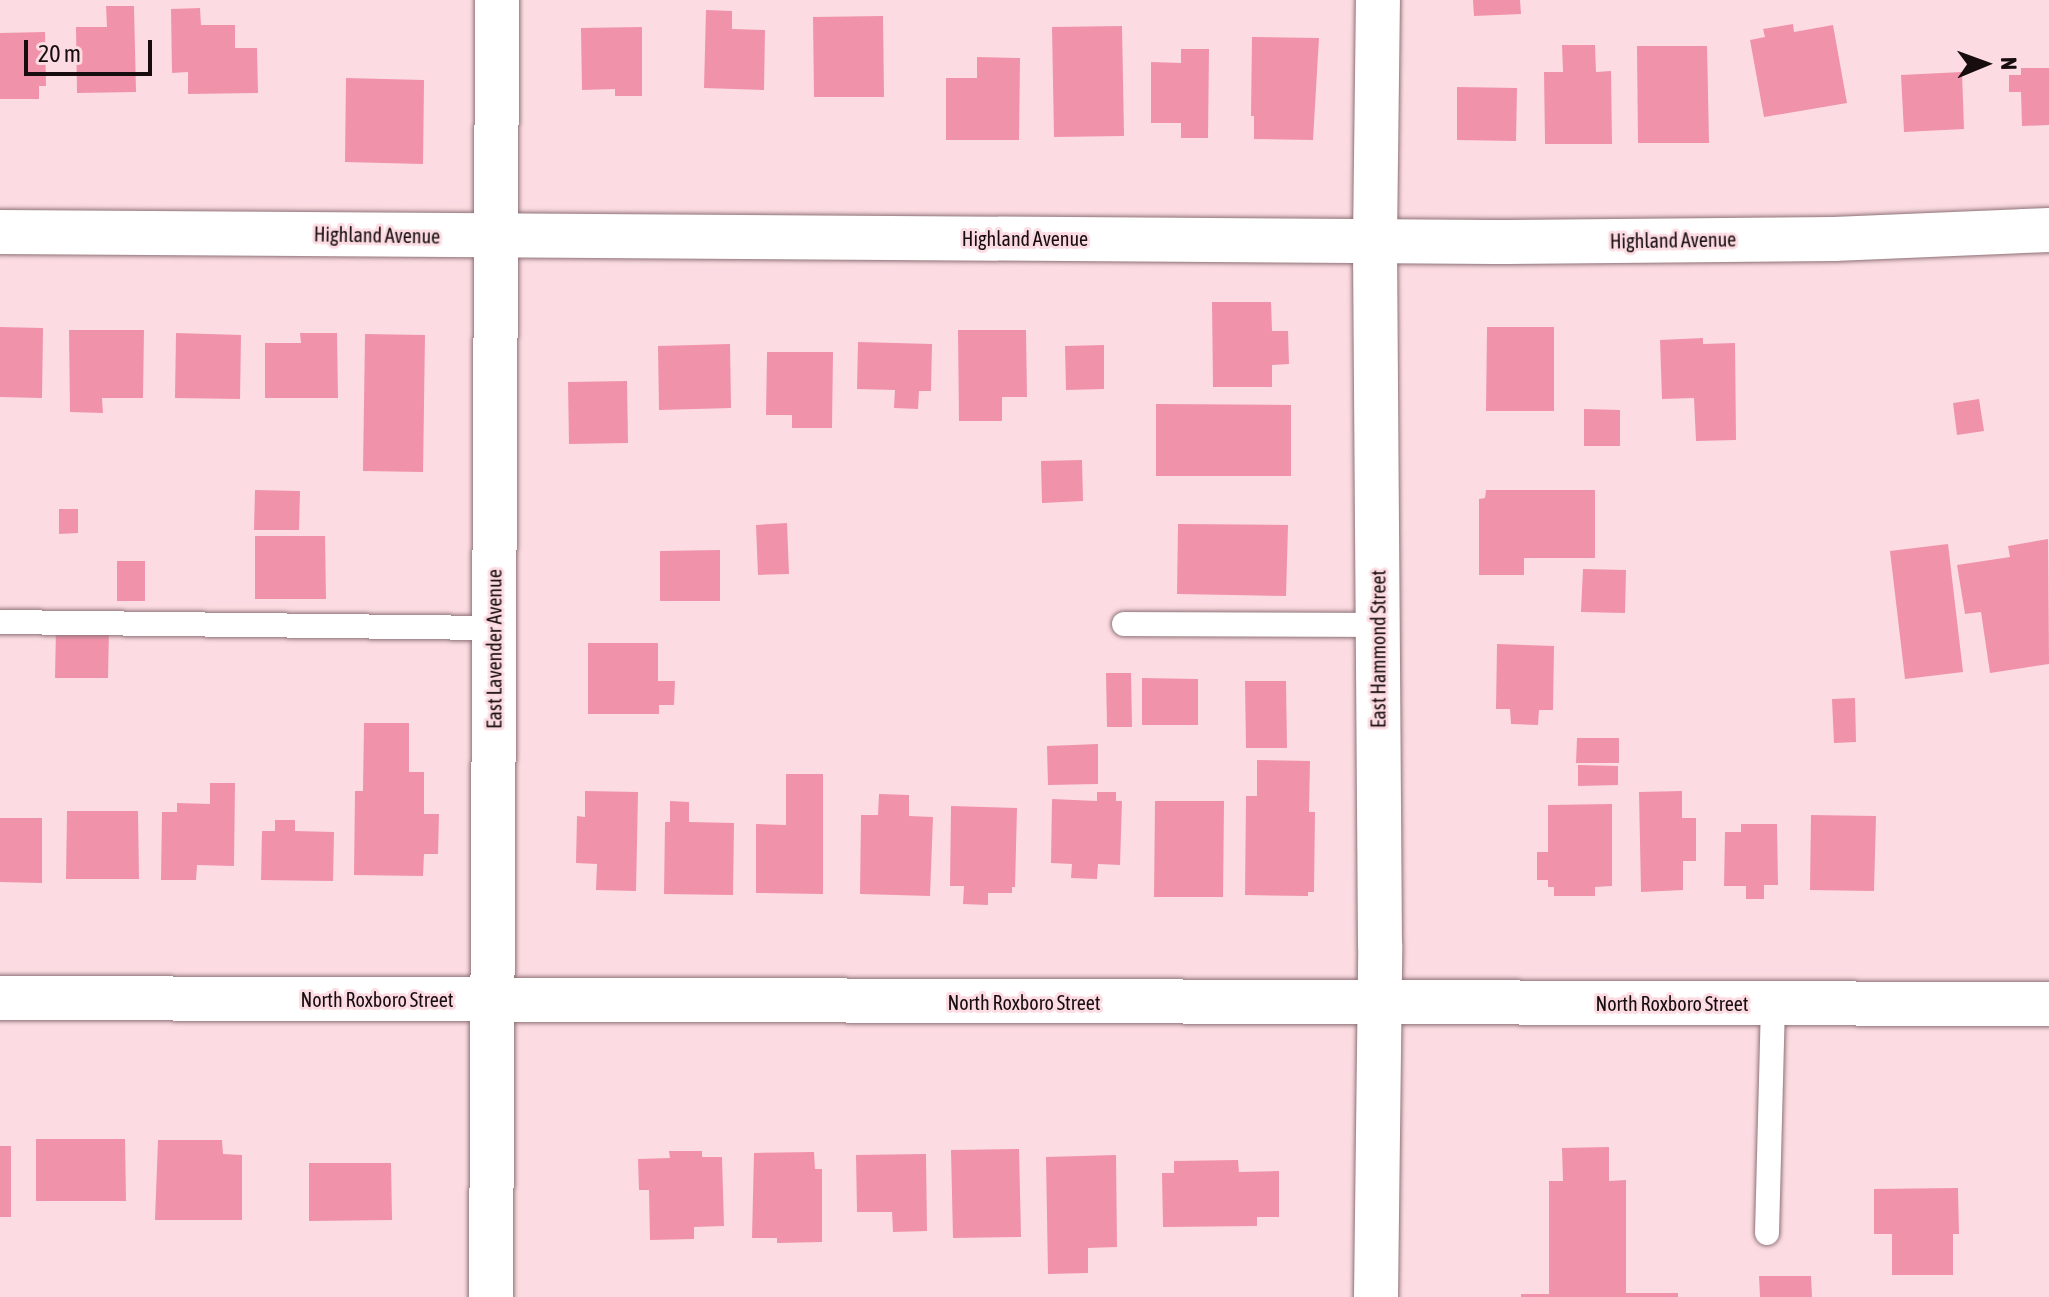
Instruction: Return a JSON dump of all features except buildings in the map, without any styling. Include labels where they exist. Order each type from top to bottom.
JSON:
[{"type":"street","name":"East Lavender Avenue","points":[[491,1297],[497,0]]},
{"type":"street","name":"East Hammond Street","points":[[1376,1297],[1380,1001],[1375,241],[1378,0]]},
{"type":"street","name":"Highland Avenue","points":[[0,232],[1375,241],[1834,239],[2049,230]]},
{"type":"street","name":"North Roxboro Street","points":[[0,998],[2049,1004]]},
{"type":"lane","points":[[0,622],[495,628]]},
{"type":"lane","points":[[1124,624],[1378,625]]},
{"type":"lane","points":[[1767,1233],[1773,1003]]}]
